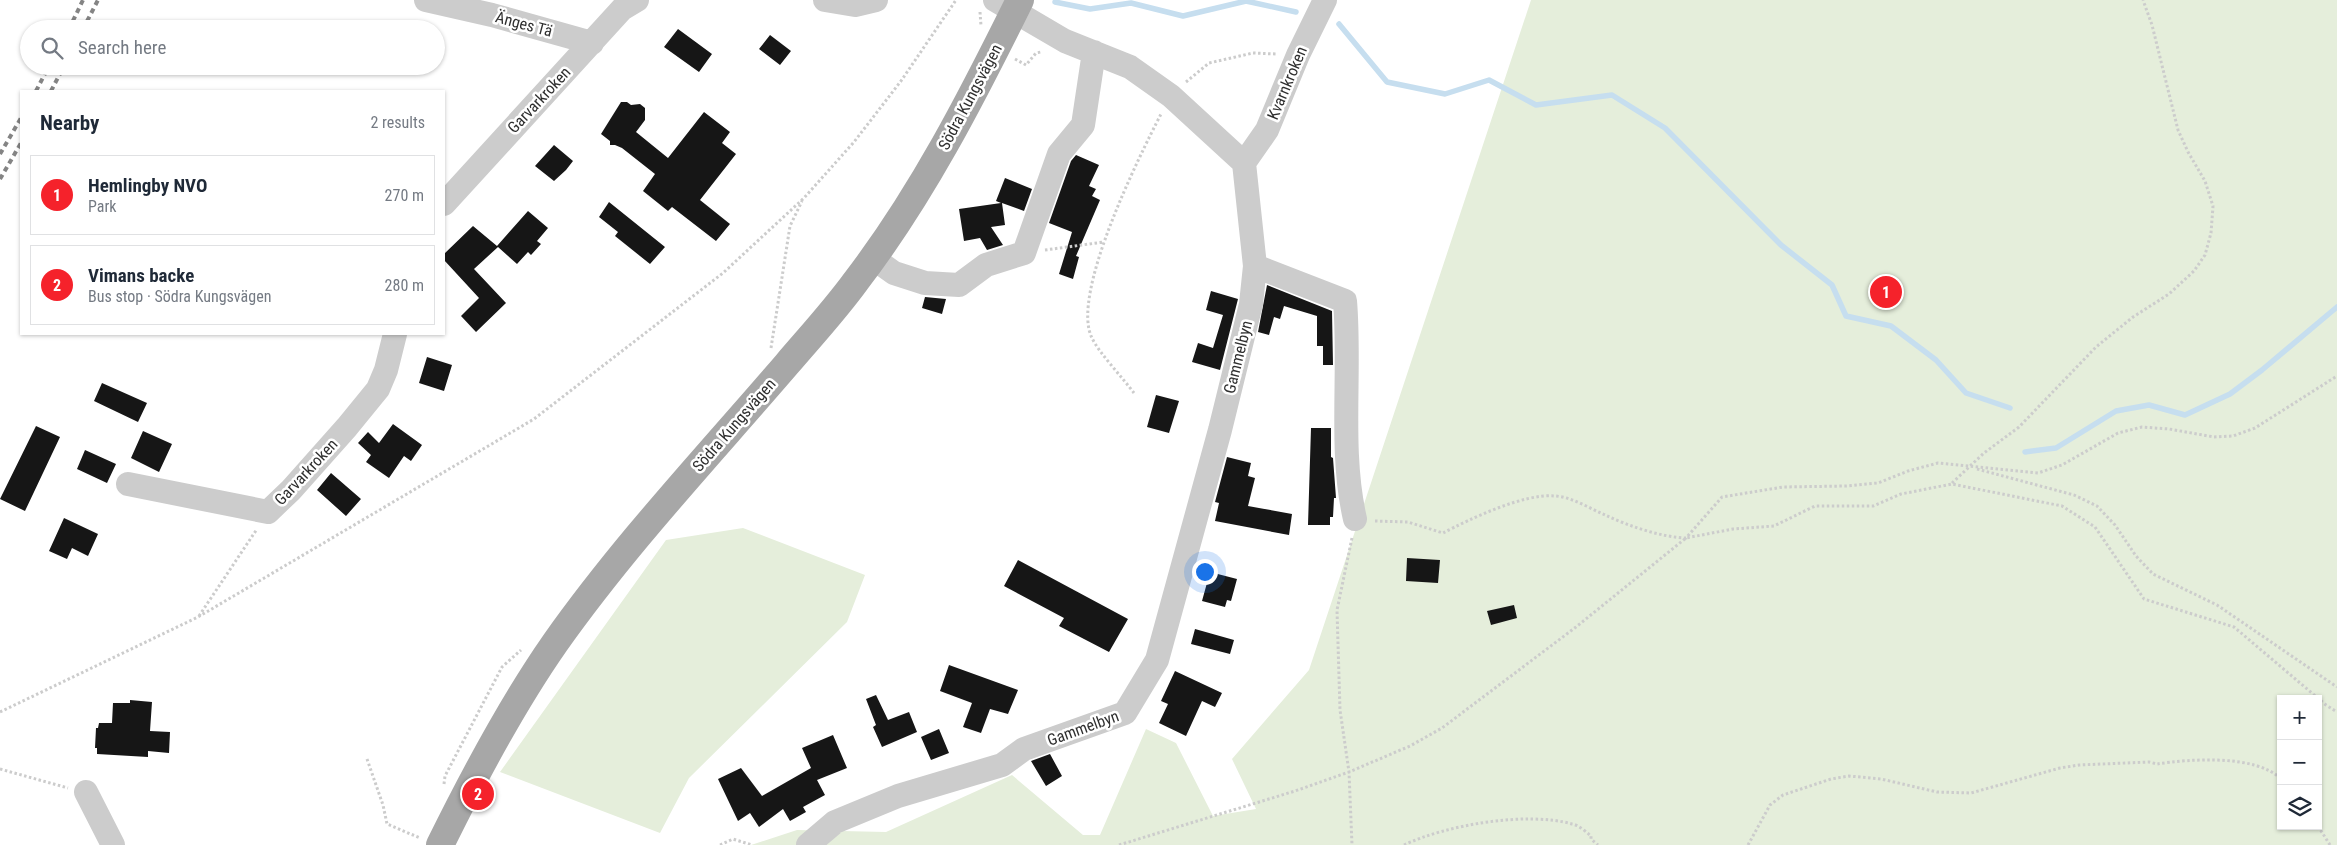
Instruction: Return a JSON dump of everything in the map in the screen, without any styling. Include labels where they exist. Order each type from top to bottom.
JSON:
[{"type":"main road","name":"Södra Kungsvägen","points":[[433,843],[554,644],[602,581],[680,487],[809,338],[873,258],[910,204],[936,160],[996,49],[1010,4]]},
{"type":"street","name":"Änges Tä","points":[[426,0],[492,15],[592,43]]},
{"type":"street","name":"Garvarkroken","points":[[445,203],[622,9],[637,0]]},
{"type":"street","points":[[825,0],[855,5],[876,0]]},
{"type":"street","name":"Kvarnkroken","points":[[1244,163],[1267,130],[1298,55],[1325,0]]},
{"type":"street","points":[[1010,4],[1083,48],[1130,67],[1171,96],[1244,163]]},
{"type":"street","points":[[873,258],[894,273],[925,283],[959,285],[986,265],[1024,253],[1059,154],[1083,125],[1083,48]]},
{"type":"street","name":"Gammelbyn","points":[[808,845],[835,822],[898,796],[1002,765],[1024,750],[1125,713],[1157,660],[1220,430],[1251,304],[1255,266],[1244,163]]},
{"type":"street","points":[[1255,266],[1345,301],[1348,333],[1348,440],[1351,501],[1355,520]]},
{"type":"street","name":"Garvarkroken","points":[[128,484],[268,512],[304,476],[378,389],[386,370],[395,335]]},
{"type":"street","points":[[86,792],[113,845]]},
{"type":"path","points":[[0,712],[198,617],[534,419],[723,273],[804,198],[854,142],[901,81],[956,0]]},
{"type":"path","points":[[1952,484],[1984,453],[2020,427],[2096,347],[2133,317],[2169,294],[2194,271],[2205,255],[2211,233],[2212,206],[2205,181],[2178,130],[2152,25],[2143,0]]},
{"type":"path","points":[[996,49],[1026,65],[1036,52],[1083,48]]},
{"type":"path","points":[[1134,392],[1092,338],[1086,316],[1091,287],[1104,242],[1143,148],[1171,96],[1209,63],[1253,53],[1298,55]]},
{"type":"path","points":[[1024,253],[1104,242]]},
{"type":"path","points":[[1119,845],[1349,772],[1410,746],[1442,728],[1576,627],[1686,538],[1722,498],[1783,486],[1846,486],[1878,483],[1908,471],[1938,463],[2038,472],[2062,465],[2118,433],[2142,427],[2170,429],[2214,437],[2233,436],[2255,428],[2337,376]]},
{"type":"path","points":[[1969,467],[2074,495],[2097,506],[2115,525],[2136,556],[2153,574],[2217,605],[2337,687]]},
{"type":"path","points":[[1352,845],[1349,772],[1340,710],[1338,610],[1355,520],[1408,522],[1443,533],[1472,518],[1535,496],[1556,496],[1606,516],[1671,537],[1686,538],[1733,529],[1774,526],[1815,506],[1874,506],[1901,494],[1952,484],[2062,506],[2095,527],[2144,599],[2234,627],[2326,706],[2337,712]]},
{"type":"path","points":[[198,617],[268,512]]},
{"type":"path","points":[[367,759],[383,805],[387,824],[433,843]]},
{"type":"path","points":[[1748,845],[1766,811],[1775,801],[1804,787],[1849,776],[1881,779],[1938,792],[1971,793],[2037,773],[2078,765],[2149,762],[2157,764],[2207,760],[2262,767],[2277,775]]},
{"type":"path","points":[[0,769],[86,792]]},
{"type":"path","points":[[1404,845],[1455,827],[1535,818],[1575,824],[1591,836],[1591,839],[1598,845]]},
{"type":"path","points":[[2321,830],[2330,845]]},
{"type":"path","points":[[720,845],[733,839],[752,845]]},
{"type":"green space","points":[[1531,0],[2337,0],[2337,845],[751,845],[797,830],[886,832],[1012,775],[1083,835],[1100,835],[1146,729],[1176,743],[1213,816],[1256,809],[1232,759],[1309,670]]},
{"type":"green space","points":[[743,528],[865,575],[847,622],[689,778],[660,833],[500,772],[666,540]]},
{"type":"building","points":[[678,29],[712,54],[699,72],[664,47]]},
{"type":"building","points":[[770,35],[791,51],[780,65],[759,49]]},
{"type":"building","points":[[621,102],[627,102],[631,105],[640,104],[645,108],[645,120],[636,132],[668,158],[704,112],[730,132],[722,143],[736,154],[700,200],[730,224],[716,241],[672,207],[668,211],[643,191],[655,174],[622,148],[610,145],[610,141],[601,134]]},
{"type":"building","points":[[554,145],[573,161],[554,181],[535,166]]},
{"type":"building","points":[[1076,155],[1099,165],[1089,186],[1096,189],[1092,196],[1100,200],[1076,256],[1079,257],[1073,279],[1059,274],[1072,232],[1049,223],[1071,161]]},
{"type":"building","points":[[1005,178],[1032,189],[1024,211],[1002,203],[1005,225],[991,227],[1003,245],[987,250],[980,238],[964,241],[959,209],[1001,203],[996,201]]},
{"type":"building","points":[[609,202],[665,247],[650,264],[615,236],[618,232],[599,217]]},
{"type":"building","points":[[528,211],[548,228],[537,241],[541,244],[531,255],[528,252],[517,264],[498,247],[474,269],[506,303],[476,332],[461,316],[479,298],[445,261],[445,253],[473,226],[497,246]]},
{"type":"building","points":[[1267,285],[1332,311],[1333,365],[1323,365],[1323,346],[1317,346],[1317,316],[1284,306],[1280,319],[1274,317],[1269,335],[1258,332]]},
{"type":"building","points":[[1211,291],[1238,299],[1220,370],[1192,362],[1198,343],[1213,348],[1223,315],[1206,310]]},
{"type":"building","points":[[925,297],[946,299],[942,314],[922,308]]},
{"type":"building","points":[[427,357],[452,365],[444,391],[419,383]]},
{"type":"building","points":[[102,383],[147,403],[138,422],[94,401]]},
{"type":"building","points":[[1156,395],[1179,401],[1169,433],[1147,427]]},
{"type":"building","points":[[393,424],[422,445],[411,461],[404,456],[389,478],[366,462],[371,455],[358,443],[368,432],[379,443]]},
{"type":"building","points":[[36,426],[60,437],[25,511],[0,499]]},
{"type":"building","points":[[1311,428],[1331,428],[1331,457],[1333,458],[1336,498],[1334,498],[1333,517],[1330,517],[1330,525],[1308,525]]},
{"type":"building","points":[[143,431],[172,444],[159,472],[131,458]]},
{"type":"building","points":[[85,450],[116,464],[107,483],[77,469]]},
{"type":"building","points":[[1227,457],[1251,463],[1248,476],[1255,478],[1248,506],[1292,514],[1289,535],[1215,521],[1219,503],[1215,502]]},
{"type":"building","points":[[331,473],[361,499],[346,516],[317,490]]},
{"type":"building","points":[[64,518],[98,534],[88,556],[72,548],[67,559],[49,551]]},
{"type":"building","points":[[1407,558],[1440,560],[1438,583],[1406,581]]},
{"type":"building","points":[[1018,560],[1128,619],[1109,652],[1059,626],[1064,618],[1004,586]]},
{"type":"building","points":[[1210,572],[1237,579],[1231,601],[1227,600],[1225,607],[1202,601]]},
{"type":"building","points":[[1514,605],[1517,618],[1491,625],[1487,611]]},
{"type":"building","points":[[1195,629],[1234,640],[1230,654],[1191,644]]},
{"type":"building","points":[[949,665],[1018,690],[1008,714],[990,709],[981,733],[963,727],[972,703],[940,691]]},
{"type":"building","points":[[1175,671],[1222,693],[1215,707],[1202,701],[1186,736],[1159,723],[1168,704],[1161,701]]},
{"type":"building","points":[[876,695],[888,720],[909,712],[917,732],[882,747],[873,727],[876,725],[866,699]]},
{"type":"building","points":[[130,700],[152,702],[150,731],[170,732],[169,753],[148,751],[148,757],[97,754],[97,748],[95,748],[96,728],[98,728],[99,723],[112,723],[113,703],[130,703]]},
{"type":"building","points":[[939,729],[949,753],[931,760],[921,737]]},
{"type":"building","points":[[833,735],[847,768],[817,780],[825,795],[803,807],[806,812],[790,821],[783,809],[759,827],[750,813],[738,821],[718,779],[741,768],[762,796],[811,768],[802,748]]},
{"type":"building","points":[[1050,754],[1062,776],[1046,786],[1031,761]]},
{"type":"waterway","points":[[1055,2],[1090,9],[1131,3],[1183,16],[1246,1],[1296,12]]},
{"type":"waterway","points":[[1339,24],[1387,82],[1445,94],[1489,80],[1536,105],[1612,95],[1665,128],[1781,245],[1832,285],[1846,316],[1891,326],[1936,360],[1966,393],[2010,408]]},
{"type":"waterway","points":[[2025,452],[2056,448],[2116,411],[2149,405],[2185,415],[2230,394],[2262,370],[2337,307]]},
{"type":"railway","points":[[73,20],[83,0]]},
{"type":"railway","points":[[88,20],[98,0]]},
{"type":"railway","points":[[37,90],[44,75]]},
{"type":"railway","points":[[52,90],[59,75]]},
{"type":"railway","points":[[0,154],[20,120]]},
{"type":"railway","points":[[0,179],[20,145]]},
{"type":"place","name":"Hemlingby NVO","points":[[1886,292]]},
{"type":"place","name":"Vimans backe","points":[[478,794]]}]
